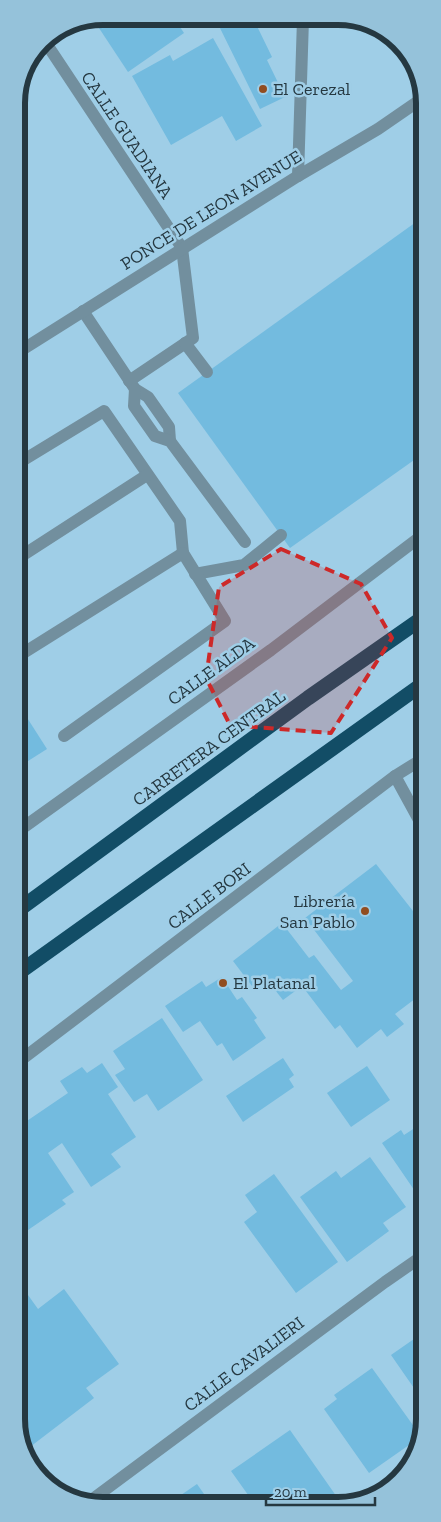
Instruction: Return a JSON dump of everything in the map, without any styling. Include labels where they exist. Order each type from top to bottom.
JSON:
[{"type":"highway","name":"CARRETERA CENTRAL","points":[[25,905],[308,698],[416,622]]},
{"type":"highway","points":[[25,968],[416,689]]},
{"type":"street","points":[[298,176],[304,25]]},
{"type":"street","name":"CALLE GUADIANA","points":[[49,47],[182,248]]},
{"type":"street","name":"PONCE DE LEON AVENUE","points":[[25,348],[298,176],[378,129],[416,103]]},
{"type":"street","points":[[132,385],[193,338],[182,248]]},
{"type":"street","points":[[83,311],[132,385],[148,397],[169,427],[170,441],[245,542]]},
{"type":"street","points":[[185,344],[207,372]]},
{"type":"street","points":[[25,459],[104,412],[180,521],[183,553],[225,621],[64,736]]},
{"type":"street","points":[[25,554],[147,475]]},
{"type":"street","points":[[195,574],[244,565],[281,535]]},
{"type":"street","name":"CALLE ALDA","points":[[25,826],[270,650],[416,540]]},
{"type":"street","points":[[25,652],[183,553]]},
{"type":"street","name":"CALLE BORI","points":[[25,1058],[396,776],[416,763]]},
{"type":"street","points":[[396,776],[416,814]]},
{"type":"street","name":"CALLE CAVALIERI","points":[[97,1496],[416,1261]]},
{"type":"highlighted area","points":[[281,549],[361,584],[392,638],[331,733],[230,725],[206,678],[219,587]]},
{"type":"building","points":[[179,25],[184,33],[128,72],[97,26]]},
{"type":"building","points":[[218,25],[256,25],[272,57],[267,60],[285,97],[260,109]]},
{"type":"building","points":[[213,38],[262,126],[236,141],[222,116],[171,145],[132,76],[170,55],[173,61]]},
{"type":"building","points":[[416,222],[416,459],[290,548],[178,393]]},
{"type":"building","points":[[25,715],[47,749],[25,763]]},
{"type":"building","points":[[376,864],[416,915],[416,998],[395,1014],[404,1024],[387,1037],[381,1029],[357,1048],[340,1025],[335,1029],[302,986],[283,1000],[267,980],[255,990],[233,961],[282,923],[309,958],[314,955],[341,990],[353,981],[305,918]]},
{"type":"building","points":[[222,977],[237,1000],[242,997],[257,1018],[254,1020],[266,1038],[233,1061],[222,1043],[217,1046],[200,1021],[183,1032],[165,1006],[202,981],[206,987]]},
{"type":"building","points":[[162,1018],[203,1080],[158,1111],[147,1094],[134,1102],[115,1075],[125,1069],[113,1051]]},
{"type":"building","points":[[283,1058],[294,1075],[289,1079],[294,1087],[243,1122],[226,1096]]},
{"type":"building","points":[[102,1063],[118,1087],[108,1094],[136,1137],[111,1154],[121,1167],[91,1187],[62,1143],[48,1153],[74,1192],[62,1200],[66,1204],[28,1230],[25,1226],[25,1122],[68,1093],[60,1081],[82,1067],[87,1073]]},
{"type":"building","points":[[367,1066],[390,1100],[351,1127],[327,1093]]},
{"type":"building","points":[[416,1127],[416,1193],[382,1143],[401,1130],[404,1135]]},
{"type":"building","points":[[370,1157],[406,1207],[383,1223],[389,1231],[347,1262],[300,1197],[336,1171],[341,1178]]},
{"type":"building","points":[[274,1174],[338,1262],[296,1293],[244,1222],[257,1212],[245,1195]]},
{"type":"building","points":[[64,1289],[119,1364],[86,1388],[94,1398],[30,1447],[25,1419],[25,1291],[38,1309]]},
{"type":"building","points":[[416,1338],[416,1391],[391,1355]]},
{"type":"building","points":[[372,1368],[415,1428],[412,1443],[369,1473],[324,1409],[337,1399],[334,1395]]},
{"type":"building","points":[[290,1430],[337,1497],[250,1497],[231,1471]]},
{"type":"building","points":[[197,1484],[206,1497],[178,1497]]},
{"type":"place","name":"El Cerezal","points":[[263,89]]},
{"type":"place","name":"Librería San Pablo","points":[[365,911]]},
{"type":"place","name":"El Platanal","points":[[223,983]]}]
